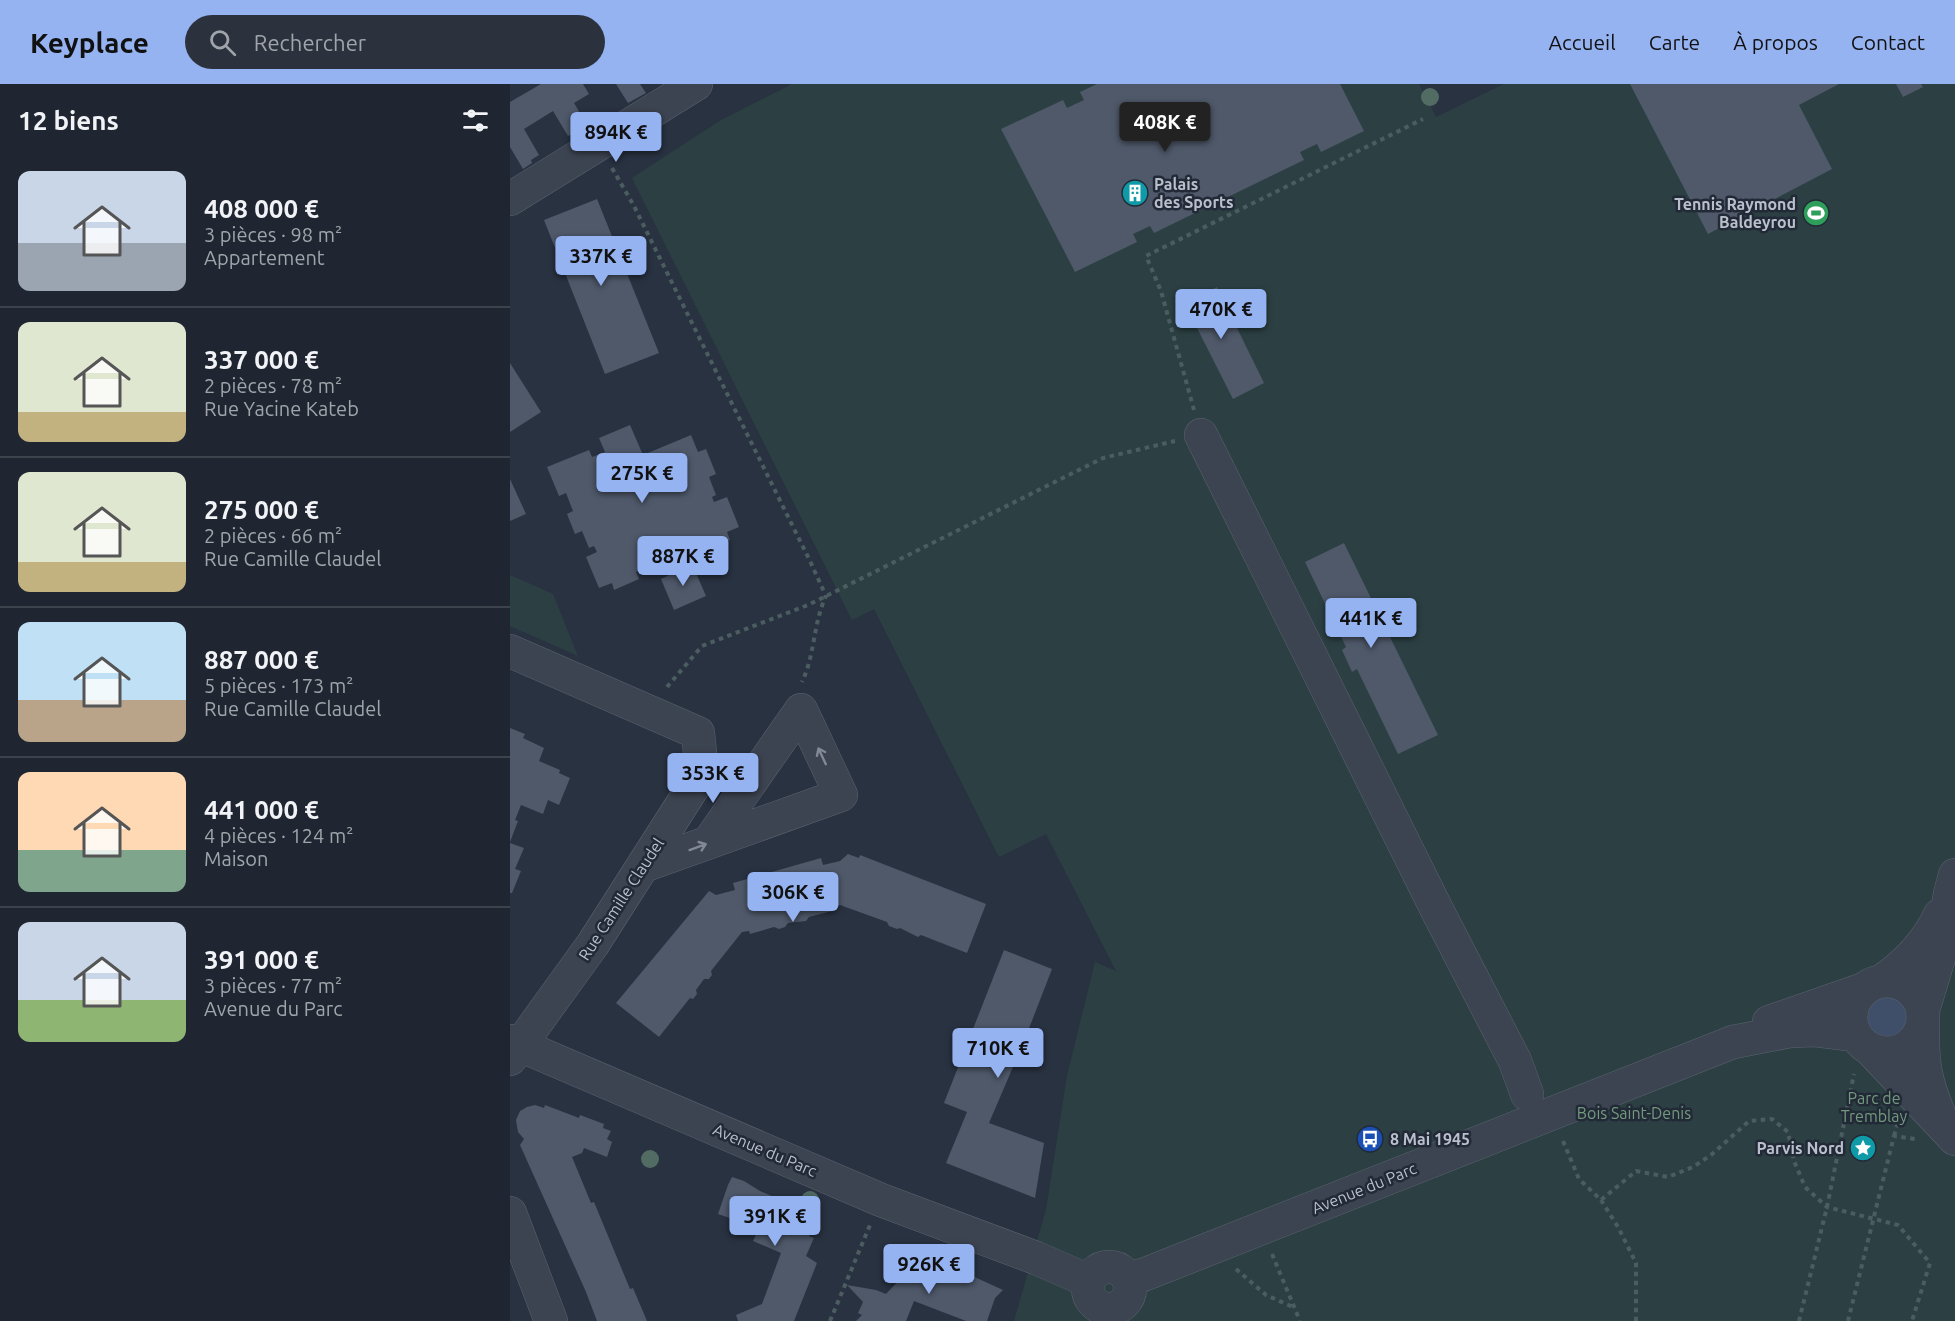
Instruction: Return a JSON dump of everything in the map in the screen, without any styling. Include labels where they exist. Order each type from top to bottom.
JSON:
[{"type":"street","points":[[510,199],[696,84]]},
{"type":"street","points":[[1201,435],[1437,910],[1539,1104]]},
{"type":"street","name":"Rue Camille Claudel","points":[[510,651],[698,733],[702,773],[593,944],[514,1049]]},
{"type":"street","points":[[643,866],[708,843],[841,795],[801,710],[708,843]]},
{"type":"street","points":[[1940,1135],[1861,1051],[1852,1026],[1851,1015],[1857,997],[1899,969],[1920,949],[1932,933],[1952,884]]},
{"type":"street","points":[[1861,1051],[1881,1053],[1902,1051],[1915,1041],[1943,944],[1952,884]]},
{"type":"street","points":[[1873,985],[1892,981],[1910,989],[1921,1002],[1922,1055],[1940,1135]]},
{"type":"street","name":"Avenue du Parc","points":[[1745,1040],[1753,1028],[1873,985]]},
{"type":"street","name":"Avenue du Parc","points":[[514,1049],[881,1200],[1036,1258],[1096,1304],[1110,1310],[1126,1303],[1131,1285],[1128,1277],[1143,1275],[1261,1229],[1539,1104],[1745,1040],[1790,1031],[1815,1030],[1861,1051]]},
{"type":"street","points":[[510,1213],[551,1321]]},
{"type":"path","points":[[648,712],[653,700],[661,695],[702,646],[808,605],[1104,458],[1201,435],[1161,291],[1146,256],[1423,118]]},
{"type":"path","points":[[599,144],[645,228],[826,596],[819,612],[808,670],[799,688],[801,710]]},
{"type":"path","points":[[1799,1321],[1861,1051]]},
{"type":"path","points":[[1539,1104],[1579,1179],[1601,1200],[1636,1263],[1636,1321]]},
{"type":"path","points":[[1601,1200],[1636,1172],[1668,1177],[1693,1167],[1711,1155],[1749,1121],[1772,1119],[1788,1132],[1794,1161],[1805,1187],[1827,1207],[1898,1225],[1930,1263],[1912,1321]]},
{"type":"path","points":[[1848,1321],[1894,1136],[1913,1139],[1940,1135]]},
{"type":"path","points":[[830,1321],[881,1200]]},
{"type":"path","points":[[1261,1229],[1300,1321]]},
{"type":"path","points":[[1214,1247],[1266,1295],[1294,1308]]},
{"type":"green space","points":[[792,84],[1419,84],[1436,117],[1504,84],[1955,84],[1955,1321],[1014,1321],[1046,1210],[1067,1076],[1095,962],[1116,971],[1046,834],[999,857],[874,609],[852,620],[632,178],[721,120]]},
{"type":"green space","points":[[510,575],[553,594],[579,659],[576,655],[510,626]]},
{"type":"water","points":[[1888,996],[1904,1002],[1910,1018],[1904,1034],[1888,1040],[1872,1034],[1866,1018],[1872,1002]]},
{"type":"building","points":[[541,84],[583,84],[589,94],[574,103],[589,128],[580,134],[578,131],[568,136],[553,111],[524,129],[539,155],[523,169],[510,147],[510,102]]},
{"type":"building","points":[[616,84],[640,84],[646,93],[628,103]]},
{"type":"building","name":"Palais des Sports","points":[[1097,84],[1340,84],[1364,131],[1321,152],[1317,144],[1300,152],[1304,160],[1154,233],[1150,226],[1133,234],[1137,242],[1075,272],[1001,129],[1063,100],[1067,108],[1084,100],[1080,92]]},
{"type":"building","points":[[1630,84],[1839,84],[1799,105],[1832,169],[1708,234]]},
{"type":"building","points":[[1896,84],[1921,84],[1923,87],[1903,97]]},
{"type":"building","points":[[597,199],[659,353],[605,374],[544,220]]},
{"type":"building","points":[[1217,287],[1264,383],[1233,399],[1194,322],[1187,326],[1175,301],[1200,289],[1203,294]]},
{"type":"building","points":[[510,363],[541,412],[510,432]]},
{"type":"building","points":[[630,425],[643,455],[691,435],[698,452],[706,449],[716,474],[709,477],[716,495],[712,497],[714,502],[727,497],[739,527],[727,532],[730,540],[706,550],[702,542],[636,572],[639,579],[614,590],[612,583],[599,588],[586,557],[597,552],[594,546],[589,548],[582,531],[575,534],[567,514],[573,511],[566,493],[559,496],[547,467],[589,450],[592,457],[605,452],[599,438]]},
{"type":"building","points":[[510,479],[526,514],[510,521]]},
{"type":"building","points":[[1344,543],[1438,735],[1398,754],[1357,669],[1352,672],[1342,650],[1346,647],[1305,562]]},
{"type":"building","points":[[692,564],[706,596],[674,610],[661,579]]},
{"type":"building","points":[[510,728],[525,734],[523,738],[544,748],[539,761],[560,770],[559,773],[570,778],[559,805],[548,800],[543,814],[521,805],[510,842]]},
{"type":"building","points":[[510,843],[524,848],[515,869],[521,871],[512,893],[510,893]]},
{"type":"building","points":[[848,854],[859,858],[860,855],[986,904],[967,953],[921,935],[918,937],[900,928],[889,926],[887,922],[840,905],[835,906],[836,910],[809,917],[806,921],[788,923],[779,929],[774,927],[750,934],[749,931],[742,932],[711,971],[712,975],[709,979],[704,979],[696,990],[697,994],[693,999],[690,998],[659,1037],[616,1003],[709,891],[716,895],[735,890],[733,883],[821,858],[823,865],[840,861]]},
{"type":"building","points":[[1004,950],[1052,969],[1028,1031],[1024,1029],[1010,1067],[1013,1067],[989,1123],[1044,1143],[1035,1198],[946,1163],[967,1112],[944,1103]]},
{"type":"building","points":[[535,1105],[544,1108],[545,1105],[579,1118],[580,1115],[604,1124],[603,1128],[611,1131],[607,1139],[612,1142],[607,1157],[584,1148],[582,1153],[572,1157],[591,1203],[594,1202],[630,1289],[633,1288],[647,1321],[597,1321],[520,1145],[524,1139],[518,1132],[516,1120],[520,1111]]},
{"type":"building","points":[[732,1177],[815,1215],[819,1219],[817,1227],[809,1236],[814,1238],[806,1256],[817,1263],[794,1321],[738,1321],[736,1315],[762,1304],[781,1253],[753,1241],[759,1228],[718,1214]]},
{"type":"building","points":[[912,1256],[930,1260],[928,1264],[968,1274],[1003,1290],[995,1298],[987,1321],[966,1321],[914,1301],[906,1321],[856,1321],[862,1315],[858,1313],[863,1302],[847,1285],[886,1294],[903,1276]]},
{"type":"place","name":"Palais des Sports","points":[[1135,193]]},
{"type":"place","name":"Tennis Raymond Baldeyrou","points":[[1816,213]]},
{"type":"place","name":"8 Mai 1945","points":[[1370,1139]]},
{"type":"place","name":"Parvis Nord","points":[[1863,1148]]},
{"type":"park label","name":"Parc de Tremblay","points":[[1874,1107]]},
{"type":"park label","name":"Bois Saint-Denis","points":[[1634,1113]]}]
